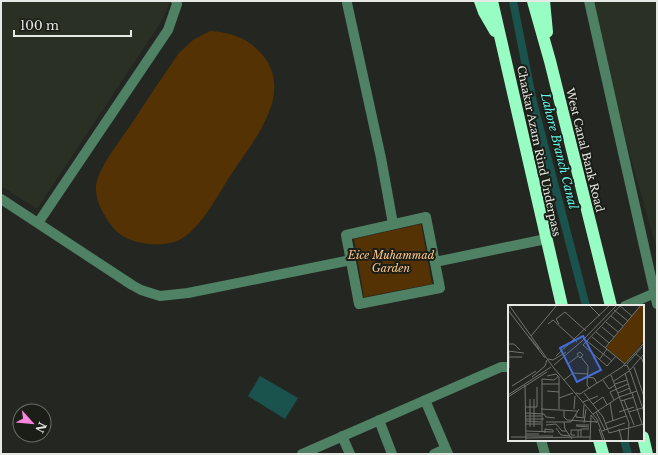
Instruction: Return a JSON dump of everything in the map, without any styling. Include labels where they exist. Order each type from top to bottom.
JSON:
[{"type":"highway","points":[[480,1],[484,12],[501,40]]},
{"type":"highway","name":"Chaakar Azam Rind Underpass","points":[[492,1],[522,126],[546,240],[562,305]]},
{"type":"highway","name":"West Canal Bank Road","points":[[532,1],[550,61],[611,305]]},
{"type":"highway","points":[[544,1],[550,61]]},
{"type":"highway","points":[[599,441],[603,454]]},
{"type":"highway","points":[[644,441],[647,454]]},
{"type":"street","points":[[38,223],[168,30],[177,4],[176,1]]},
{"type":"street","points":[[589,1],[656,297],[628,305]]},
{"type":"street","points":[[346,3],[381,158],[393,224]]},
{"type":"street","points":[[1,199],[132,285],[141,290],[160,296],[188,293],[350,260]]},
{"type":"street","points":[[426,217],[440,288],[359,304],[346,235],[393,224],[426,217]]},
{"type":"street","points":[[435,262],[546,240]]},
{"type":"street","points":[[302,454],[501,367],[508,367]]},
{"type":"street","points":[[425,400],[447,452],[434,454]]},
{"type":"street","points":[[379,420],[392,454]]},
{"type":"street","points":[[342,436],[350,454]]},
{"type":"street","points":[[541,441],[545,454]]},
{"type":"shaded area","points":[[1,1],[170,1],[164,17],[37,209],[1,186]]},
{"type":"shaded area","points":[[592,1],[657,1],[657,251],[626,140]]},
{"type":"green space","points":[[210,31],[230,34],[248,42],[259,51],[270,66],[274,82],[273,99],[268,115],[260,132],[213,204],[191,232],[183,238],[166,244],[148,244],[131,240],[116,231],[102,211],[98,202],[96,186],[101,171],[110,155],[179,53],[193,40]]},
{"type":"green space","name":"Eice Muhammad Garden","points":[[421,224],[432,284],[364,297],[354,239]]},
{"type":"water","points":[[260,376],[298,398],[285,419],[248,396]]},
{"type":"waterway","name":"Lahore Branch Canal","points":[[513,1],[533,102],[586,305]]},
{"type":"waterway","name":"Lahore Branch Canal","points":[[624,441],[628,454]]}]
